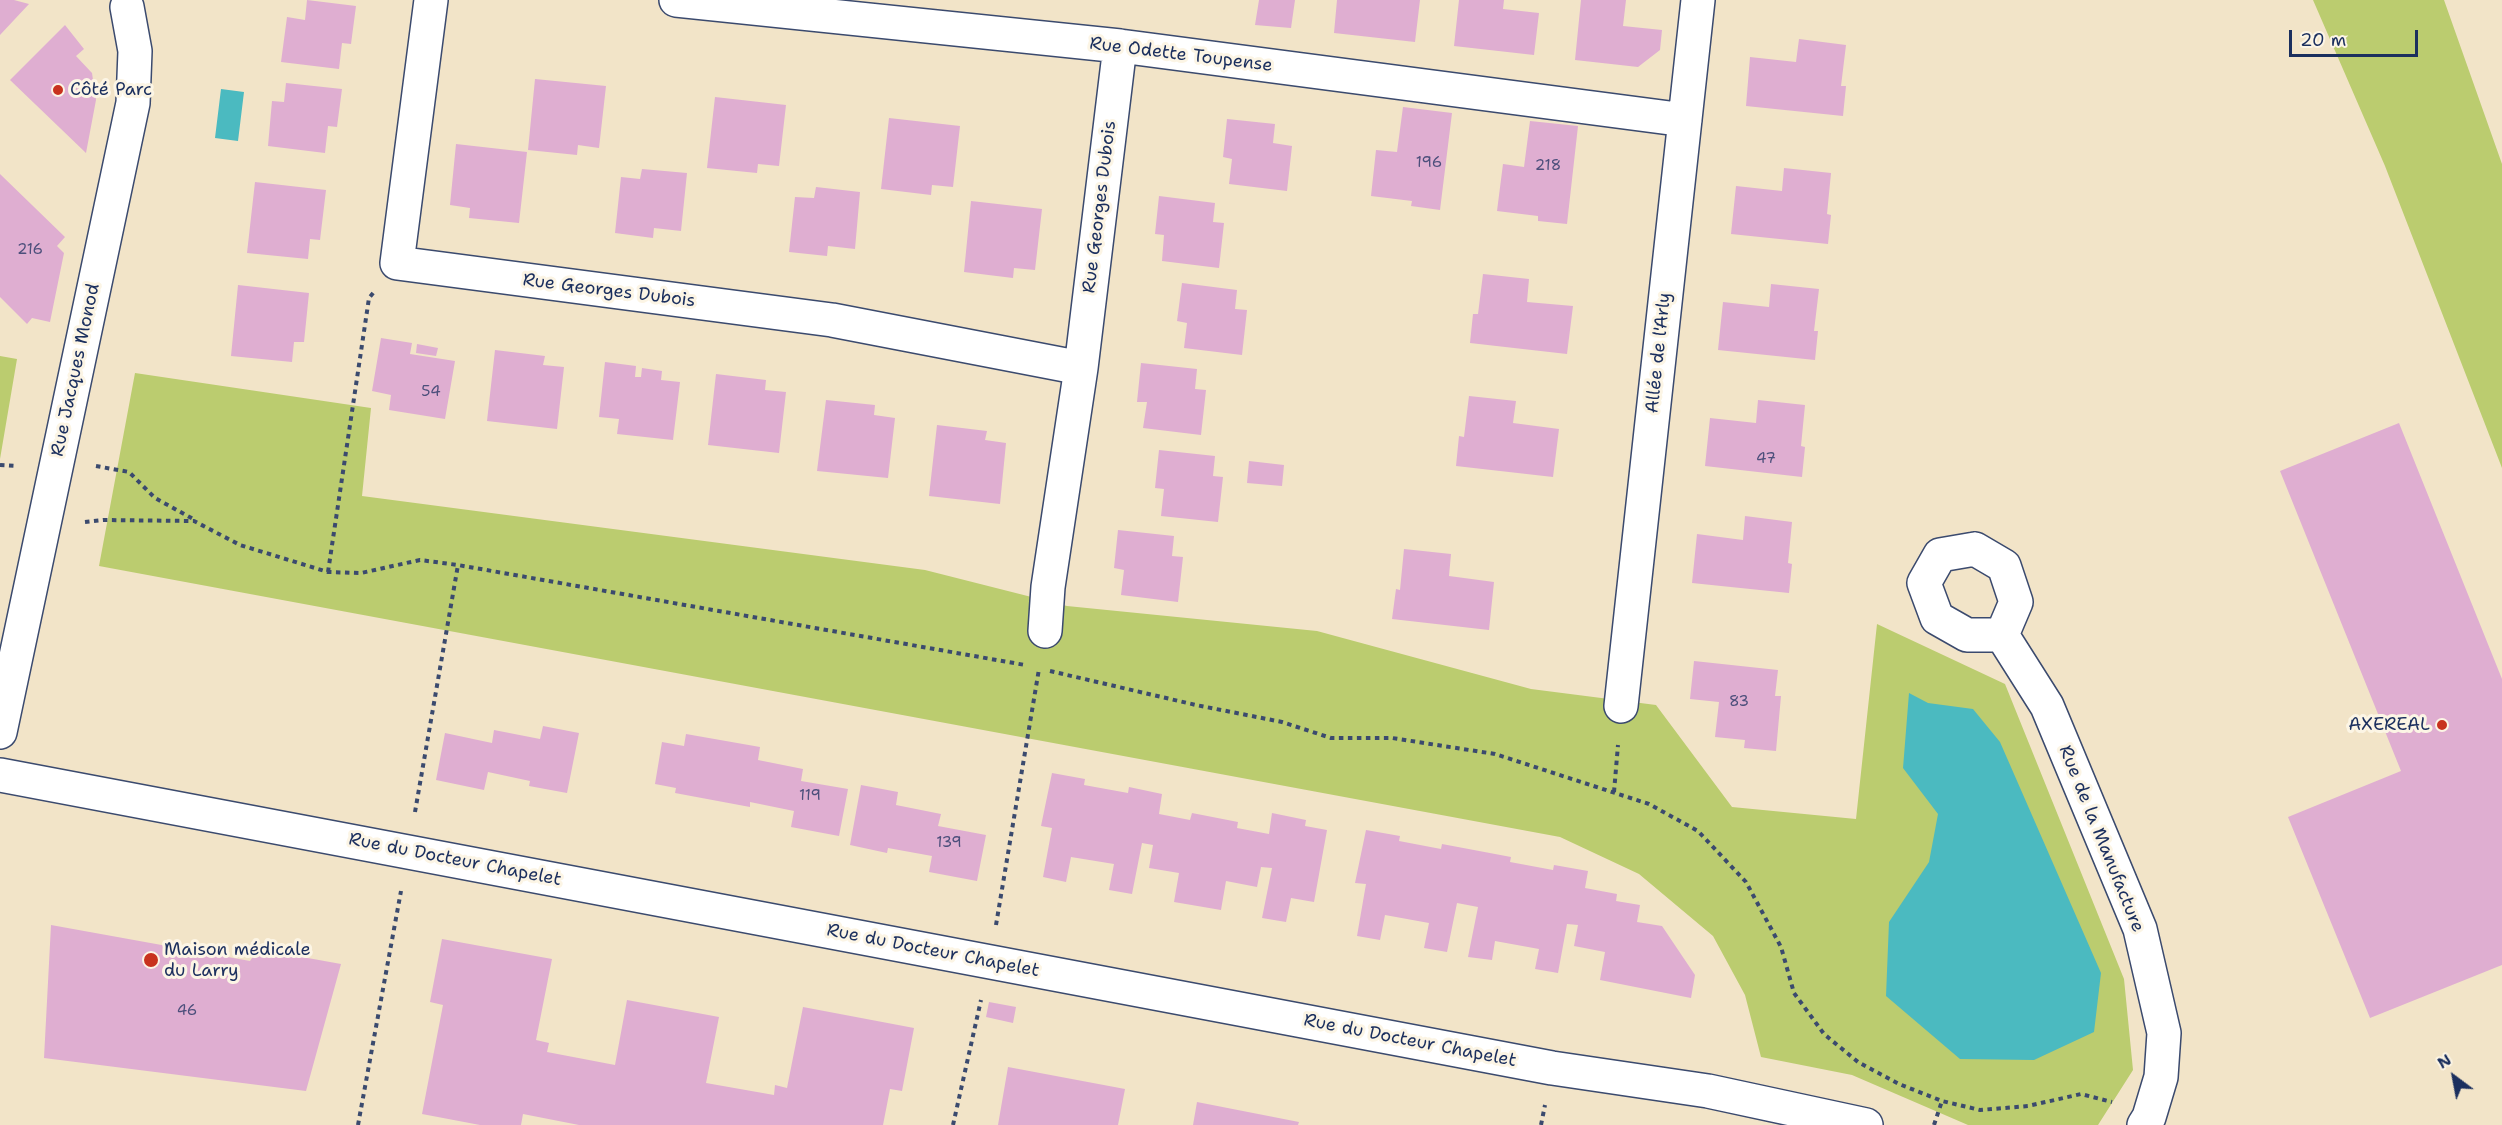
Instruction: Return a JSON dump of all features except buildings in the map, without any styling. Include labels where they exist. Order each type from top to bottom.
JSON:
[{"type":"street","points":[[396,263],[431,0]]},
{"type":"street","name":"Rue Odette Toupense","points":[[676,0],[1120,46],[1685,120]]},
{"type":"street","name":"Allée de l'Arly","points":[[1621,706],[1698,0]]},
{"type":"street","name":"Rue Jacques Monod","points":[[0,732],[133,103],[135,51],[124,2]]},
{"type":"street","name":"Rue Georges Dubois","points":[[1045,631],[1048,587],[1081,368],[1120,46]]},
{"type":"street","name":"Rue Georges Dubois","points":[[396,263],[832,320],[1081,368]]},
{"type":"street","name":"Rue de la Manufacture","points":[[2002,635],[2047,706],[2140,928],[2164,1033],[2161,1077],[2149,1117],[2133,1115]]},
{"type":"street","name":"Rue du Docteur Chapelet","points":[[0,775],[1552,1068],[1708,1091],[1866,1125]]},
{"type":"path","points":[[328,572],[369,298],[396,263]]},
{"type":"path","points":[[0,465],[54,470],[102,466],[129,472],[155,498],[240,545],[328,572],[361,573],[420,560],[458,565],[1027,666]]},
{"type":"path","points":[[42,533],[103,520],[160,519],[200,522]]},
{"type":"path","points":[[953,1125],[989,962],[1045,631]]},
{"type":"path","points":[[1039,668],[1196,705],[1282,722],[1330,738],[1392,738],[1495,754],[1649,804],[1698,831],[1746,882],[1781,947],[1794,993],[1824,1034],[1858,1062],[1899,1084],[1942,1101],[1980,1110],[2028,1106],[2081,1094],[2133,1115]]},
{"type":"path","points":[[1614,792],[1621,706]]},
{"type":"path","points":[[1934,1125],[1942,1101]]},
{"type":"green space","points":[[2313,0],[2444,0],[2502,164],[2502,468],[2385,166]]},
{"type":"green space","points":[[0,356],[17,359],[0,459]]},
{"type":"green space","points":[[135,373],[371,408],[362,496],[925,570],[1067,606],[1317,631],[1531,689],[1656,705],[1732,807],[1856,819],[1877,624],[2005,684],[2124,979],[2133,1070],[2098,1125],[1968,1125],[1852,1075],[1761,1057],[1745,995],[1713,936],[1639,874],[1560,837],[99,566]]},
{"type":"water","points":[[221,89],[244,92],[238,141],[215,138]]},
{"type":"water","points":[[1909,693],[1928,703],[1973,709],[2000,742],[2101,973],[2094,1032],[2034,1060],[1960,1059],[1886,996],[1889,922],[1929,862],[1938,814],[1903,768]]},
{"type":"place","name":"Côté Parc","points":[[58,90]]},
{"type":"place","name":"AXEREAL","points":[[2442,725]]},
{"type":"place","name":"Maison médicale du Larry","points":[[151,960]]}]
